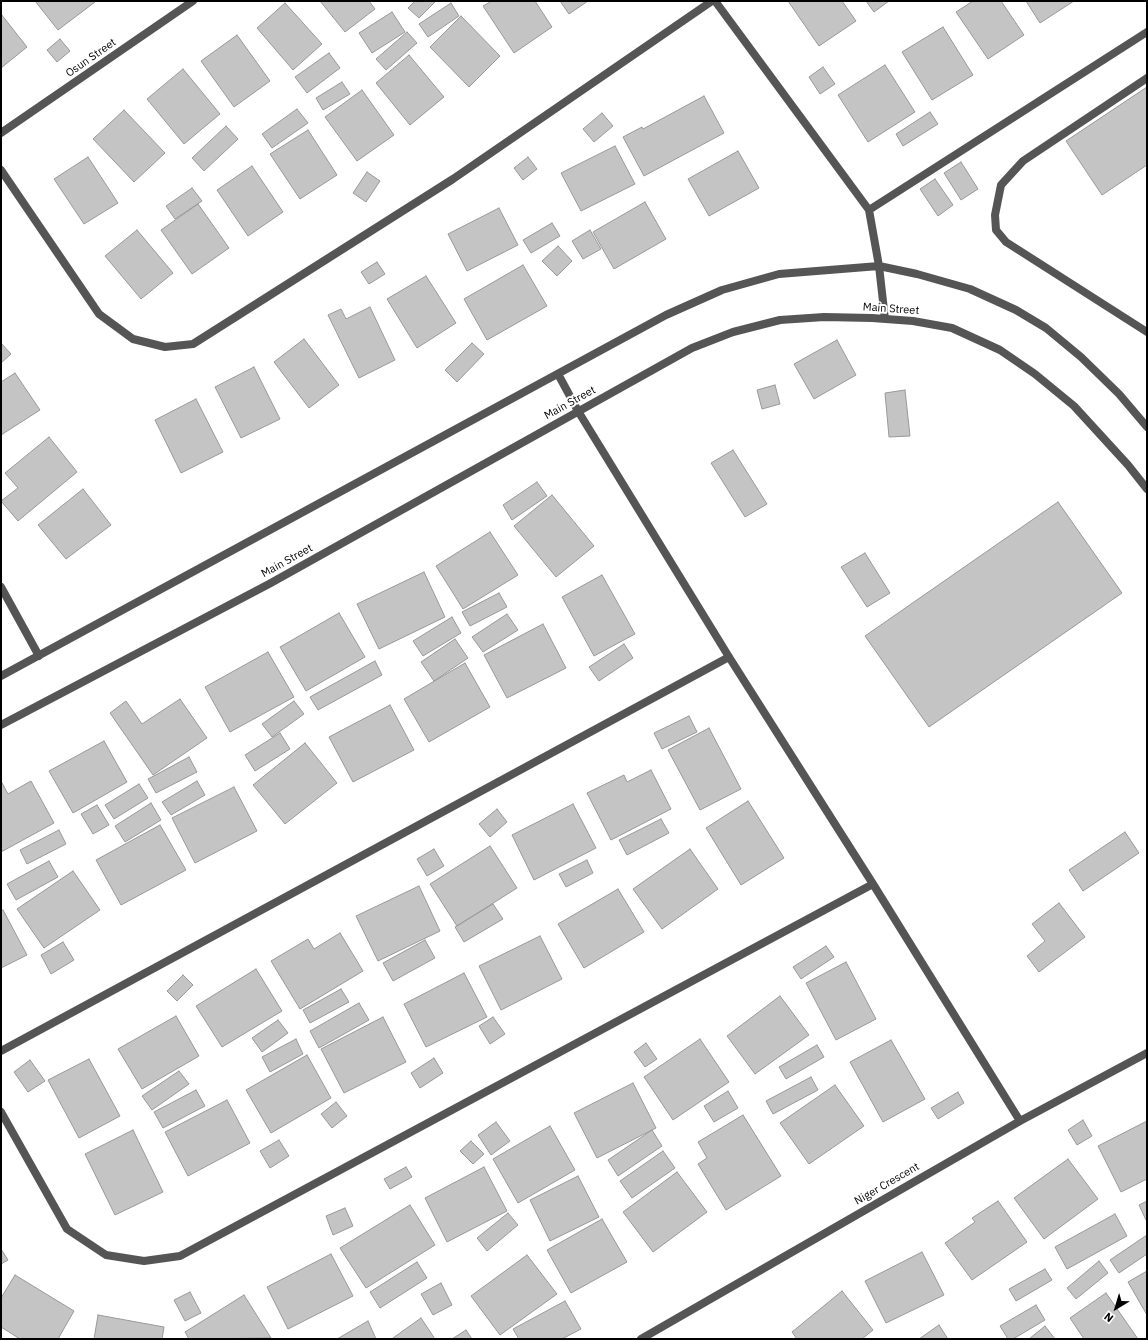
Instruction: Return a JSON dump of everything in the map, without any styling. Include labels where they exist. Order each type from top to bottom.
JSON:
[{"type":"street","name":"Osun Street","points":[[1,134],[193,1]]},
{"type":"street","points":[[1,170],[99,314],[133,339],[165,347],[193,344],[453,179],[714,1],[869,210],[879,266],[885,319]]},
{"type":"street","points":[[869,210],[1147,32]]},
{"type":"street","points":[[1147,78],[1023,161],[1001,185],[995,215],[996,230],[1006,242],[1147,332]]},
{"type":"street","points":[[1,676],[666,315],[722,290],[779,274],[879,266],[917,274],[970,289],[1016,310],[1046,328],[1081,357],[1114,389],[1147,427]]},
{"type":"street","name":"Main Street","points":[[1,725],[269,584],[692,348],[733,332],[780,320],[824,317],[913,321],[952,328],[1000,350],[1035,374],[1074,406],[1128,465],[1147,489]]},
{"type":"street","points":[[558,374],[578,411],[730,658],[873,884],[1020,1121]]},
{"type":"street","points":[[1,587],[39,656]]},
{"type":"street","points":[[1,1051],[730,658]]},
{"type":"street","points":[[1,1112],[67,1229],[106,1255],[144,1261],[180,1256],[873,884]]},
{"type":"street","name":"Niger Crescent","points":[[641,1339],[1020,1121],[1147,1053]]},
{"type":"building","points":[[35,1],[94,1],[95,2],[58,30]]},
{"type":"building","points":[[320,1],[369,1],[375,9],[345,32]]},
{"type":"building","points":[[415,1],[436,1],[419,18],[408,8]]},
{"type":"building","points":[[492,1],[535,1],[552,27],[514,53],[483,6]]},
{"type":"building","points":[[560,1],[588,1],[569,14]]},
{"type":"building","points":[[788,1],[842,1],[856,21],[819,46]]},
{"type":"building","points":[[866,1],[889,1],[874,12]]},
{"type":"building","points":[[973,1],[1001,1],[1024,35],[988,59],[956,12]]},
{"type":"building","points":[[1026,1],[1074,1],[1040,23]]},
{"type":"building","points":[[285,3],[322,44],[293,70],[257,28]]},
{"type":"building","points":[[451,3],[459,16],[428,37],[419,24]]},
{"type":"building","points":[[392,12],[405,32],[372,53],[359,33]]},
{"type":"building","points":[[1,14],[27,47],[1,68]]},
{"type":"building","points":[[461,16],[500,56],[469,87],[430,47]]},
{"type":"building","points":[[943,27],[973,75],[932,100],[902,52]]},
{"type":"building","points":[[407,32],[417,43],[386,70],[376,59]]},
{"type":"building","points":[[237,35],[270,81],[234,107],[201,61]]},
{"type":"building","points":[[60,39],[70,51],[57,62],[47,50]]},
{"type":"building","points":[[329,53],[340,68],[307,93],[295,77]]},
{"type":"building","points":[[409,55],[444,97],[410,125],[376,83]]},
{"type":"building","points":[[885,65],[915,112],[868,142],[838,95]]},
{"type":"building","points":[[823,67],[835,84],[820,94],[809,77]]},
{"type":"building","points":[[183,69],[220,114],[184,144],[147,99]]},
{"type":"building","points":[[342,82],[350,94],[323,110],[316,98]]},
{"type":"building","points":[[1147,87],[1147,165],[1102,195],[1066,141]]},
{"type":"building","points":[[362,90],[394,135],[357,161],[325,117]]},
{"type":"building","points":[[704,96],[724,133],[644,176],[623,137],[642,127],[643,129]]},
{"type":"building","points":[[297,109],[308,123],[272,148],[262,134]]},
{"type":"building","points":[[124,110],[165,153],[134,182],[93,139]]},
{"type":"building","points":[[930,112],[938,124],[903,146],[896,134]]},
{"type":"building","points":[[602,113],[613,126],[594,142],[583,129]]},
{"type":"building","points":[[226,126],[238,139],[204,171],[192,158]]},
{"type":"building","points":[[308,130],[337,175],[300,199],[270,154]]},
{"type":"building","points":[[615,146],[635,184],[581,211],[561,173]]},
{"type":"building","points":[[738,151],[759,188],[709,216],[688,179]]},
{"type":"building","points":[[88,157],[118,203],[84,224],[54,179]]},
{"type":"building","points":[[528,157],[537,169],[523,180],[514,168]]},
{"type":"building","points":[[961,162],[978,189],[961,200],[944,173]]},
{"type":"building","points":[[252,166],[283,212],[248,236],[217,190]]},
{"type":"building","points":[[367,172],[380,181],[366,202],[353,193]]},
{"type":"building","points":[[935,179],[953,205],[938,216],[920,189]]},
{"type":"building","points":[[192,188],[202,201],[175,219],[166,206]]},
{"type":"building","points":[[645,202],[666,239],[614,269],[593,232]]},
{"type":"building","points":[[198,204],[229,248],[192,274],[161,230]]},
{"type":"building","points":[[499,208],[518,245],[467,271],[448,234]]},
{"type":"building","points":[[552,223],[560,236],[531,253],[523,240]]},
{"type":"building","points":[[137,230],[173,273],[141,299],[105,256]]},
{"type":"building","points":[[590,230],[601,249],[583,259],[572,241]]},
{"type":"building","points":[[558,246],[572,261],[557,276],[542,261]]},
{"type":"building","points":[[377,262],[385,274],[369,284],[361,272]]},
{"type":"building","points":[[523,265],[547,306],[487,340],[464,299]]},
{"type":"building","points":[[426,276],[456,323],[417,348],[387,299]]},
{"type":"building","points":[[370,307],[395,360],[359,378],[328,315],[341,309],[346,319]]},
{"type":"building","points":[[304,339],[339,385],[309,408],[274,362]]},
{"type":"building","points":[[837,340],[856,375],[814,399],[794,364]]},
{"type":"building","points":[[1,343],[11,354],[1,363]]},
{"type":"building","points":[[472,343],[484,354],[457,382],[445,370]]},
{"type":"building","points":[[254,367],[280,419],[241,438],[215,387]]},
{"type":"building","points":[[15,373],[40,410],[1,435],[1,382]]},
{"type":"building","points":[[775,385],[780,404],[762,409],[757,390]]},
{"type":"building","points":[[905,390],[910,436],[889,437],[885,393]]},
{"type":"building","points":[[196,399],[223,452],[181,473],[155,420]]},
{"type":"building","points":[[49,437],[77,472],[18,521],[1,501],[18,488],[5,473]]},
{"type":"building","points":[[733,450],[767,504],[745,517],[711,463]]},
{"type":"building","points":[[537,482],[547,496],[512,520],[503,505]]},
{"type":"building","points":[[83,489],[111,525],[66,559],[38,525]]},
{"type":"building","points":[[552,495],[594,546],[556,577],[514,526]]},
{"type":"building","points":[[1058,502],[1122,593],[929,727],[865,636]]},
{"type":"building","points":[[490,532],[518,575],[463,609],[436,566]]},
{"type":"building","points":[[865,553],[890,593],[867,607],[841,567]]},
{"type":"building","points":[[424,572],[445,617],[379,649],[357,604]]},
{"type":"building","points":[[602,575],[635,634],[594,656],[562,597]]},
{"type":"building","points":[[499,593],[507,607],[470,626],[462,612]]},
{"type":"building","points":[[339,613],[365,657],[306,691],[280,647]]},
{"type":"building","points":[[507,614],[518,630],[483,652],[472,637]]},
{"type":"building","points":[[452,617],[461,633],[423,656],[413,641]]},
{"type":"building","points":[[543,624],[566,668],[507,698],[484,655]]},
{"type":"building","points":[[455,639],[468,658],[434,681],[421,662]]},
{"type":"building","points":[[624,644],[633,658],[599,681],[589,667]]},
{"type":"building","points":[[268,652],[294,697],[230,732],[205,687]]},
{"type":"building","points":[[375,661],[382,675],[318,710],[310,697]]},
{"type":"building","points":[[465,663],[490,707],[429,742],[404,699]]},
{"type":"building","points":[[180,699],[207,738],[153,775],[110,713],[126,701],[142,724]]},
{"type":"building","points":[[294,701],[304,714],[272,737],[262,724]]},
{"type":"building","points":[[390,705],[414,750],[353,782],[329,737]]},
{"type":"building","points":[[689,716],[697,732],[662,749],[654,733]]},
{"type":"building","points":[[709,728],[741,789],[700,810],[668,750]]},
{"type":"building","points":[[280,733],[290,749],[255,771],[245,755]]},
{"type":"building","points":[[104,741],[127,782],[73,813],[49,771]]},
{"type":"building","points":[[305,743],[337,783],[285,824],[253,785]]},
{"type":"building","points":[[189,757],[197,772],[156,793],[148,779]]},
{"type":"building","points":[[651,770],[671,809],[611,840],[587,793],[624,775],[627,782]]},
{"type":"building","points":[[1,781],[8,794],[31,781],[54,823],[1,852]]},
{"type":"building","points":[[197,781],[205,795],[171,815],[162,802]]},
{"type":"building","points":[[139,784],[148,798],[114,819],[105,805]]},
{"type":"building","points":[[234,787],[257,831],[195,863],[172,818]]},
{"type":"building","points":[[748,801],[784,858],[741,885],[706,828]]},
{"type":"building","points":[[151,803],[161,820],[125,842],[115,826]]},
{"type":"building","points":[[573,804],[596,848],[534,880],[512,835]]},
{"type":"building","points":[[97,805],[109,825],[93,834],[81,814]]},
{"type":"building","points":[[497,809],[507,822],[490,837],[479,824]]},
{"type":"building","points":[[661,819],[669,833],[627,855],[619,840]]},
{"type":"building","points":[[160,825],[186,870],[121,905],[96,860]]},
{"type":"building","points":[[59,830],[66,844],[27,864],[20,850]]},
{"type":"building","points":[[1125,832],[1139,853],[1083,891],[1069,870]]},
{"type":"building","points":[[490,846],[517,888],[457,926],[430,884]]},
{"type":"building","points":[[434,849],[444,866],[427,876],[417,859]]},
{"type":"building","points":[[690,849],[718,889],[662,929],[633,889]]},
{"type":"building","points":[[587,860],[593,873],[566,887],[559,874]]},
{"type":"building","points":[[49,861],[58,877],[16,900],[7,884]]},
{"type":"building","points":[[73,871],[100,910],[44,948],[17,909]]},
{"type":"building","points":[[419,886],[440,931],[378,961],[356,916]]},
{"type":"building","points":[[618,889],[644,932],[584,968],[558,924]]},
{"type":"building","points":[[1059,903],[1085,937],[1039,972],[1027,956],[1045,941],[1032,924]]},
{"type":"building","points":[[493,904],[503,919],[464,942],[455,927]]},
{"type":"building","points":[[3,910],[27,955],[1,968],[1,911]]},
{"type":"building","points":[[340,933],[363,971],[300,1009],[271,961],[308,939],[314,949]]},
{"type":"building","points":[[540,936],[562,979],[501,1010],[479,966]]},
{"type":"building","points":[[425,940],[435,958],[393,981],[383,963]]},
{"type":"building","points":[[63,942],[74,960],[51,974],[41,955]]},
{"type":"building","points":[[826,946],[834,957],[801,979],[793,967]]},
{"type":"building","points":[[846,962],[876,1019],[836,1040],[806,983]]},
{"type":"building","points":[[256,969],[282,1011],[222,1047],[196,1006]]},
{"type":"building","points":[[464,973],[487,1017],[426,1047],[404,1004]]},
{"type":"building","points":[[183,975],[193,985],[177,1001],[167,991]]},
{"type":"building","points":[[341,989],[349,1002],[310,1023],[303,1010]]},
{"type":"building","points":[[780,996],[809,1035],[755,1074],[727,1036]]},
{"type":"building","points":[[359,1003],[369,1020],[319,1048],[310,1031]]},
{"type":"building","points":[[176,1016],[199,1056],[142,1089],[118,1049]]},
{"type":"building","points":[[383,1017],[406,1062],[344,1093],[321,1049]]},
{"type":"building","points":[[493,1017],[505,1034],[490,1044],[479,1026]]},
{"type":"building","points":[[278,1020],[288,1033],[262,1052],[252,1038]]},
{"type":"building","points":[[296,1039],[303,1054],[270,1072],[262,1057]]},
{"type":"building","points":[[700,1039],[729,1082],[673,1120],[644,1077]]},
{"type":"building","points":[[891,1040],[925,1099],[883,1122],[850,1062]]},
{"type":"building","points":[[646,1043],[657,1059],[645,1067],[634,1052]]},
{"type":"building","points":[[817,1045],[824,1057],[786,1079],[779,1067]]},
{"type":"building","points":[[307,1055],[331,1098],[271,1133],[246,1090]]},
{"type":"building","points":[[434,1058],[443,1073],[420,1088],[411,1073]]},
{"type":"building","points":[[89,1059],[120,1116],[79,1138],[48,1080]]},
{"type":"building","points":[[30,1060],[45,1081],[28,1092],[14,1072]]},
{"type":"building","points":[[179,1071],[189,1084],[152,1110],[142,1096]]},
{"type":"building","points":[[811,1077],[818,1090],[773,1114],[766,1101]]},
{"type":"building","points":[[633,1083],[656,1128],[597,1158],[574,1113]]},
{"type":"building","points":[[835,1085],[864,1126],[809,1164],[780,1123]]},
{"type":"building","points":[[196,1090],[205,1106],[163,1128],[154,1112]]},
{"type":"building","points":[[728,1091],[738,1108],[714,1122],[704,1106]]},
{"type":"building","points":[[958,1092],[964,1103],[938,1119],[931,1108]]},
{"type":"building","points":[[227,1100],[250,1143],[188,1176],[165,1132]]},
{"type":"building","points":[[336,1102],[347,1116],[332,1128],[321,1114]]},
{"type":"building","points":[[743,1115],[781,1176],[726,1210],[698,1164],[707,1158],[698,1142]]},
{"type":"building","points":[[1083,1120],[1092,1136],[1077,1145],[1068,1130]]},
{"type":"building","points":[[1147,1121],[1147,1179],[1121,1192],[1098,1146]]},
{"type":"building","points":[[496,1122],[510,1141],[491,1155],[478,1135]]},
{"type":"building","points":[[550,1126],[575,1170],[518,1203],[493,1159]]},
{"type":"building","points":[[133,1130],[163,1192],[115,1215],[85,1154]]},
{"type":"building","points":[[652,1130],[662,1146],[618,1176],[608,1160]]},
{"type":"building","points":[[279,1140],[289,1156],[270,1168],[260,1151]]},
{"type":"building","points":[[471,1141],[484,1154],[473,1164],[460,1151]]},
{"type":"building","points":[[663,1151],[675,1168],[632,1198],[620,1181]]},
{"type":"building","points":[[1068,1159],[1098,1199],[1044,1239],[1014,1198]]},
{"type":"building","points":[[406,1167],[412,1177],[390,1189],[384,1179]]},
{"type":"building","points":[[484,1167],[507,1211],[447,1242],[425,1198]]},
{"type":"building","points":[[677,1172],[707,1212],[653,1252],[623,1212]]},
{"type":"building","points":[[578,1176],[599,1217],[550,1241],[530,1200]]},
{"type":"building","points":[[998,1201],[1027,1242],[972,1280],[945,1243],[975,1222],[972,1218]]},
{"type":"building","points":[[1147,1201],[1147,1219],[1146,1220],[1139,1205]]},
{"type":"building","points":[[410,1205],[435,1245],[366,1288],[340,1248]]},
{"type":"building","points":[[345,1208],[353,1226],[333,1235],[326,1216]]},
{"type":"building","points":[[508,1213],[518,1225],[487,1251],[477,1238]]},
{"type":"building","points":[[1115,1214],[1127,1236],[1067,1269],[1055,1247]]},
{"type":"building","points":[[602,1219],[627,1262],[571,1293],[547,1250]]},
{"type":"building","points":[[1147,1235],[1147,1254],[1119,1273],[1110,1260]]},
{"type":"building","points":[[1,1249],[8,1260],[1,1264]]},
{"type":"building","points":[[922,1252],[944,1295],[886,1323],[865,1281]]},
{"type":"building","points":[[331,1254],[353,1296],[288,1329],[267,1287]]},
{"type":"building","points":[[527,1255],[557,1294],[500,1335],[471,1296]]},
{"type":"building","points":[[1099,1261],[1108,1273],[1076,1299],[1067,1288]]},
{"type":"building","points":[[417,1262],[427,1278],[380,1308],[370,1292]]},
{"type":"building","points":[[1045,1269],[1052,1280],[1016,1301],[1009,1289]]},
{"type":"building","points":[[1147,1271],[1147,1315],[1128,1282]]},
{"type":"building","points":[[15,1275],[74,1311],[58,1339],[20,1339],[1,1327],[1,1298]]},
{"type":"building","points":[[441,1283],[452,1305],[433,1315],[421,1294]]},
{"type":"building","points":[[842,1291],[873,1330],[862,1339],[797,1339],[792,1332]]},
{"type":"building","points":[[190,1292],[201,1313],[185,1321],[174,1300]]},
{"type":"building","points":[[1106,1293],[1138,1339],[1084,1339],[1070,1318]]},
{"type":"building","points":[[244,1295],[271,1338],[189,1339],[185,1332]]},
{"type":"building","points":[[565,1301],[581,1329],[562,1339],[519,1339],[513,1329]]},
{"type":"building","points":[[1036,1305],[1045,1320],[1013,1339],[1008,1339],[1000,1326]]},
{"type":"building","points":[[98,1315],[164,1327],[162,1339],[94,1339]]},
{"type":"building","points":[[421,1318],[435,1339],[393,1338]]},
{"type":"building","points":[[368,1321],[376,1339],[337,1339]]},
{"type":"building","points":[[939,1325],[948,1339],[919,1339]]},
{"type":"building","points":[[1045,1326],[1055,1339],[1029,1339]]},
{"type":"building","points":[[466,1330],[472,1339],[452,1339]]}]
